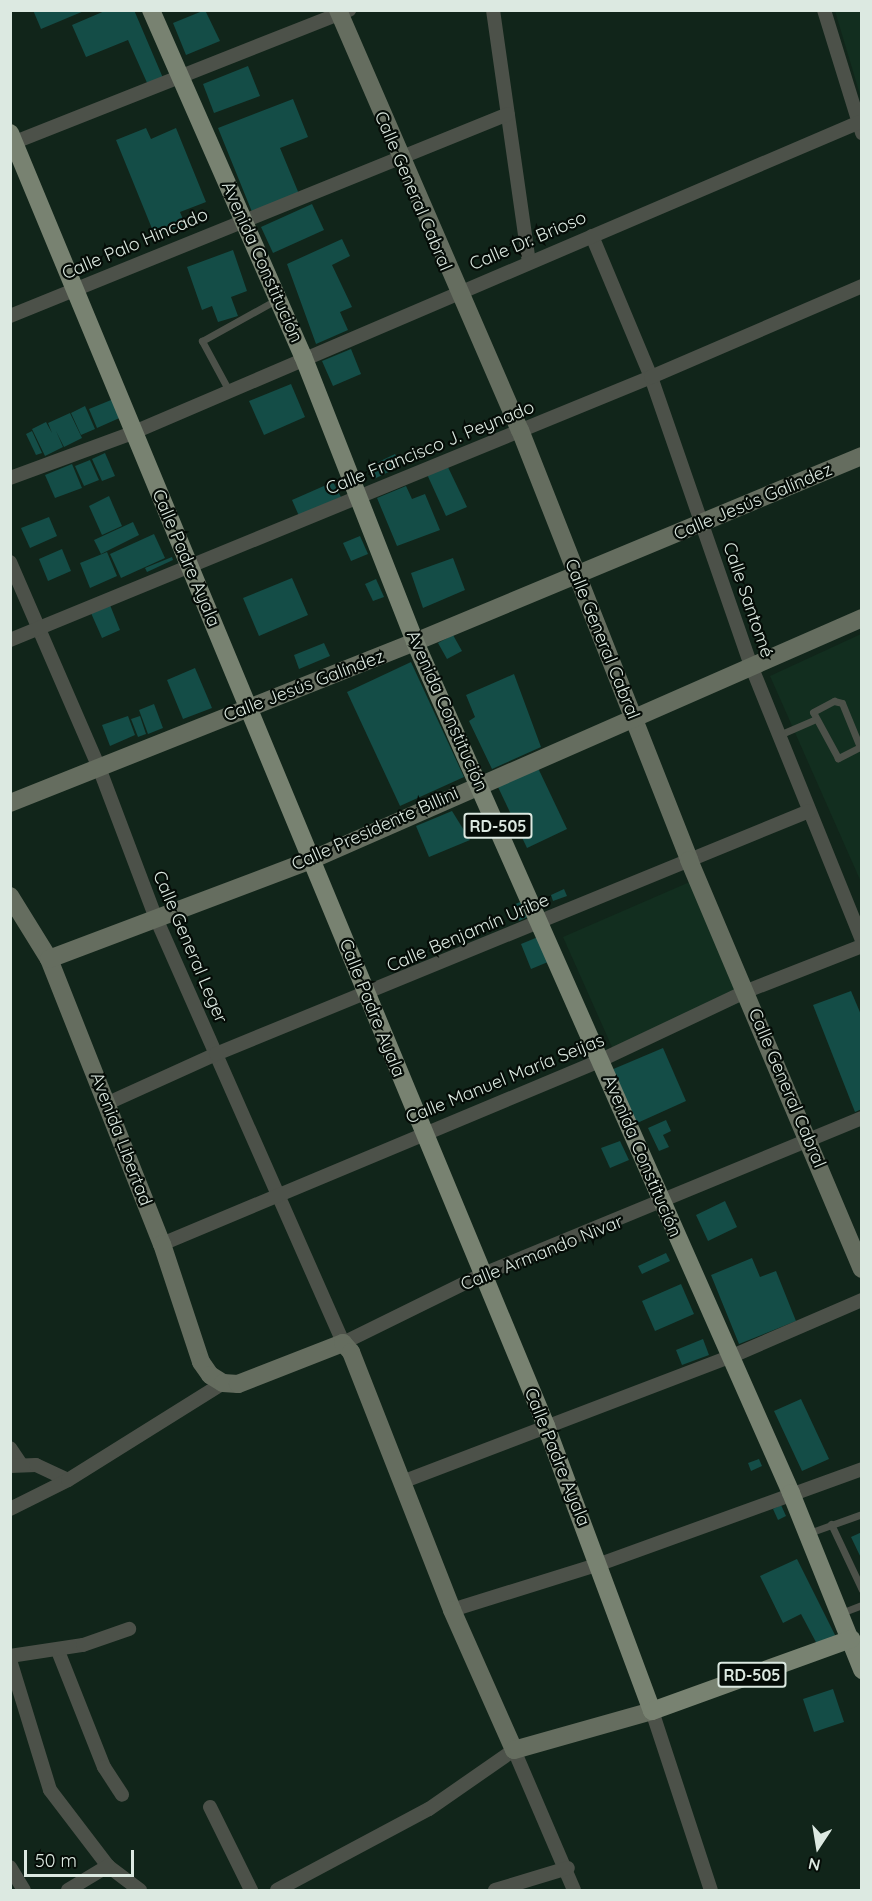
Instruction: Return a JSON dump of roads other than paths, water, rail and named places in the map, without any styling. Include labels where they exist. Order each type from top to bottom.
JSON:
[{"type":"main road","name":"Avenida Constitución","points":[[152,10],[303,356],[356,498],[415,642],[541,922],[791,1493],[841,1613],[856,1637]]},
{"type":"main road","name":"Calle Padre Ayala","points":[[12,140],[77,289],[132,433],[250,707],[481,1275],[546,1426],[600,1564],[652,1711]]},
{"type":"main road","name":"RD-505","points":[[652,1711],[856,1637],[861,1670]]},
{"type":"street","points":[[493,10],[529,262]]},
{"type":"street","points":[[824,10],[860,126]]},
{"type":"street","points":[[12,140],[180,78],[342,12]]},
{"type":"street","name":"Calle General Cabral","points":[[342,12],[398,156],[456,291],[520,430],[689,860],[811,1141],[861,1269]]},
{"type":"street","name":"Calle Palo Hincado","points":[[10,316],[398,156],[508,114]]},
{"type":"street","name":"Calle Dr. Brioso","points":[[10,478],[132,433],[303,356],[456,291],[860,126]]},
{"type":"street","name":"Calle Santomé","points":[[592,236],[651,377],[704,524],[752,668],[861,940]]},
{"type":"street","name":"Calle Francisco J. Peynado","points":[[10,640],[651,377],[861,286]]},
{"type":"street","name":"Calle Jesús Galíndez","points":[[10,803],[98,765],[415,642],[576,574],[704,524],[861,456]]},
{"type":"street","name":"Calle General Leger","points":[[10,562],[98,765],[155,916],[343,1343]]},
{"type":"street","name":"Calle Presidente Billini","points":[[49,959],[155,916],[311,860],[479,783],[752,668],[861,618]]},
{"type":"street","name":"Calle Benjamín Uribe","points":[[108,1103],[216,1054],[366,995],[809,811]]},
{"type":"street","name":"Avenida Libertad","points":[[10,896],[49,959],[162,1244],[201,1362],[223,1383]]},
{"type":"street","name":"Calle Manuel María Seijas","points":[[162,1244],[423,1131],[601,1060],[747,991],[861,946]]},
{"type":"street","name":"Calle Armando Nivar","points":[[223,1383],[238,1384],[343,1343],[481,1275],[663,1204],[861,1118]]},
{"type":"street","points":[[402,1482],[730,1357],[861,1300]]},
{"type":"street","points":[[343,1343],[351,1352],[452,1610],[568,1868],[574,1890]]},
{"type":"street","points":[[10,1509],[68,1479],[223,1383]]},
{"type":"street","points":[[10,1448],[15,1464],[36,1465],[68,1479]]},
{"type":"street","points":[[452,1610],[600,1564],[861,1469]]},
{"type":"street","points":[[129,1629],[58,1651],[10,1658],[50,1790],[108,1866],[140,1890]]},
{"type":"street","points":[[58,1651],[104,1767],[122,1795]]},
{"type":"street","points":[[277,1890],[429,1809],[514,1750],[652,1711]]},
{"type":"street","name":"Calle Padre Ayala","points":[[652,1711],[711,1890]]},
{"type":"street","points":[[210,1807],[251,1890]]},
{"type":"street","points":[[68,1890],[108,1866]]},
{"type":"street","points":[[10,1867],[24,1890]]},
{"type":"street","points":[[495,1890],[568,1868]]},
{"type":"lane","points":[[228,390],[202,341],[278,299]]},
{"type":"lane","points":[[834,701],[842,703],[859,750],[835,758],[816,719],[816,708],[834,701]]},
{"type":"lane","points":[[779,735],[816,719]]},
{"type":"lane","points":[[808,1534],[861,1514]]},
{"type":"lane","points":[[831,1524],[861,1590]]},
{"type":"lane","points":[[841,1613],[861,1605]]}]
